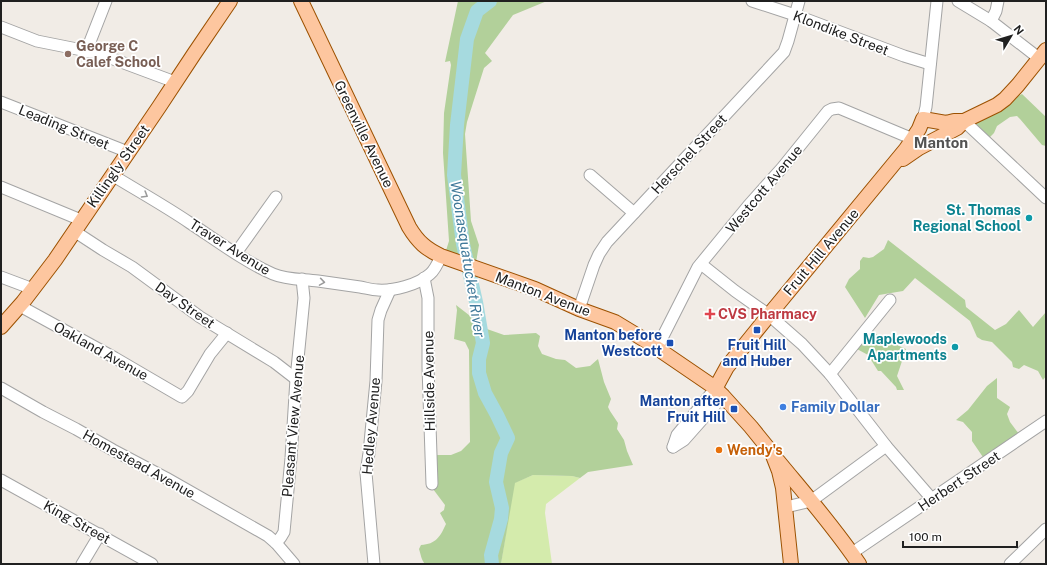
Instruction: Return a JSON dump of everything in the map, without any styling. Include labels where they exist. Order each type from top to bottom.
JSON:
[{"type":"main road","name":"Killingly Street","points":[[1,327],[33,289],[78,225],[230,1]]},
{"type":"main road","name":"Greenville Avenue","points":[[301,1],[409,227],[422,244],[432,252],[445,258]]},
{"type":"main road","name":"Fruit Hill Avenue","points":[[890,169],[919,148],[957,128],[964,121],[997,105],[1018,85],[1043,54]]},
{"type":"main road","name":"Fruit Hill Avenue","points":[[718,392],[731,373],[738,354],[902,154],[919,129],[923,118],[946,123],[964,121]]},
{"type":"main road","name":"Manton Avenue","points":[[445,258],[535,289],[580,309],[615,322],[657,348],[711,385],[755,432],[772,453],[779,471],[786,507],[791,564]]},
{"type":"main road","points":[[772,453],[856,559]]},
{"type":"street","points":[[86,52],[106,1]]},
{"type":"street","name":"Klondike Street","points":[[752,1],[796,15],[904,56],[930,64]]},
{"type":"street","name":"Herschel Street","points":[[580,309],[594,265],[607,242],[784,52],[799,1]]},
{"type":"street","points":[[923,118],[937,1]]},
{"type":"street","points":[[958,1],[1043,54]]},
{"type":"street","points":[[991,21],[998,1]]},
{"type":"street","points":[[1,27],[37,41],[96,53],[175,82]]},
{"type":"street","name":"Leading Street","points":[[1,102],[128,152]]},
{"type":"street","name":"Westcott Avenue","points":[[657,348],[686,290],[701,264],[828,112],[832,109],[838,108],[913,139]]},
{"type":"street","points":[[964,121],[1044,193]]},
{"type":"street","points":[[590,174],[634,213]]},
{"type":"street","name":"Traver Avenue","points":[[112,175],[180,216],[259,267],[273,274],[287,278],[312,280],[378,290],[390,290],[408,285],[424,278],[430,274],[445,258]]},
{"type":"street","name":"Day Street","points":[[1,188],[78,225],[103,250],[132,267],[200,317],[274,362],[296,379]]},
{"type":"street","points":[[236,253],[276,197]]},
{"type":"street","points":[[701,264],[769,315],[802,344],[830,374],[886,446],[932,499]]},
{"type":"street","points":[[1,277],[33,289]]},
{"type":"street","name":"Hillside Avenue","points":[[424,278],[428,298],[428,367],[432,484]]},
{"type":"street","name":"Pleasant View Avenue","points":[[276,543],[284,532],[292,458],[296,379],[304,298],[302,279]]},
{"type":"street","name":"Hedley Avenue","points":[[372,561],[366,473],[376,381],[378,320],[390,290]]},
{"type":"street","points":[[830,374],[890,300]]},
{"type":"street","name":"Oakland Avenue","points":[[20,306],[182,397],[188,391],[210,354],[226,333]]},
{"type":"street","name":"Homestead Avenue","points":[[1,388],[268,536],[276,543]]},
{"type":"street","points":[[718,392],[715,405],[684,440],[673,446],[677,435],[718,392]]},
{"type":"street","name":"Herbert Street","points":[[856,559],[932,499],[1046,421]]},
{"type":"street","points":[[786,507],[811,501],[886,446]]},
{"type":"street","name":"King Street","points":[[1,480],[152,564]]},
{"type":"street","points":[[1010,564],[1046,529]]},
{"type":"street","points":[[82,564],[100,534]]},
{"type":"street","points":[[276,543],[294,564]]},
{"type":"green space","points":[[458,1],[547,1],[513,15],[485,53],[492,61],[484,68],[467,122],[465,134],[471,221],[479,245],[475,268],[443,260],[449,241],[443,153],[444,113],[451,65],[450,61],[445,62]]},
{"type":"green space","points":[[1022,94],[1046,117],[1046,146],[1042,145],[1017,116],[1010,117],[997,126],[994,133],[985,142],[970,121]]},
{"type":"green space","points":[[888,240],[965,300],[966,307],[995,330],[1006,324],[1019,310],[1033,327],[1046,312],[1046,376],[1043,380],[1038,371],[1024,365],[1019,369],[1013,367],[1012,362],[992,342],[982,340],[977,337],[970,321],[915,278],[903,291],[879,295],[865,318],[845,287],[849,279],[860,269],[860,261],[863,257],[873,257],[884,249]]},
{"type":"green space","points":[[456,305],[487,329],[504,335],[536,333],[540,336],[538,346],[542,354],[556,359],[565,360],[576,368],[590,366],[598,359],[604,382],[611,399],[608,407],[618,423],[617,429],[624,440],[633,465],[588,472],[580,478],[572,476],[533,475],[515,483],[501,564],[425,564],[419,549],[421,545],[430,543],[437,539],[442,533],[446,524],[440,513],[444,510],[445,505],[433,489],[432,455],[451,455],[461,451],[470,442],[469,350],[465,342],[454,339],[457,310]]},
{"type":"green space","points":[[872,330],[881,338],[906,349],[897,376],[904,390],[897,390],[881,371],[878,371],[868,355],[857,349]]},
{"type":"green space","points":[[997,378],[997,398],[1010,407],[1007,414],[1010,422],[1022,438],[987,463],[972,441],[972,432],[963,422],[956,420],[968,410],[987,386]]},
{"type":"green space","points":[[533,475],[572,476],[580,478],[546,504],[545,513],[552,564],[501,564],[514,483]]},
{"type":"waterway","name":"Woonasquatucket River","points":[[490,1],[477,11],[467,39],[457,125],[454,175],[463,244],[476,302],[483,343],[479,359],[479,373],[485,393],[508,438],[501,453],[496,482],[502,508],[501,519],[491,555],[492,564]]},
{"type":"place","name":"George C Calef School","points":[[68,54]]},
{"type":"place","name":"St. Thomas Regional School","points":[[1029,218]]},
{"type":"place","name":"CVS Pharmacy","points":[[710,314]]},
{"type":"place","name":"Fruit Hill and Huber","points":[[757,330]]},
{"type":"place","name":"Manton before Westcott","points":[[670,343]]},
{"type":"place","name":"Maplewoods Apartments","points":[[955,347]]},
{"type":"place","name":"Family Dollar","points":[[783,407]]},
{"type":"place","name":"Manton after Fruit Hill","points":[[734,409]]},
{"type":"place","name":"Wendy's","points":[[719,450]]},
{"type":"district","name":"Manton","points":[[941,142]]}]
